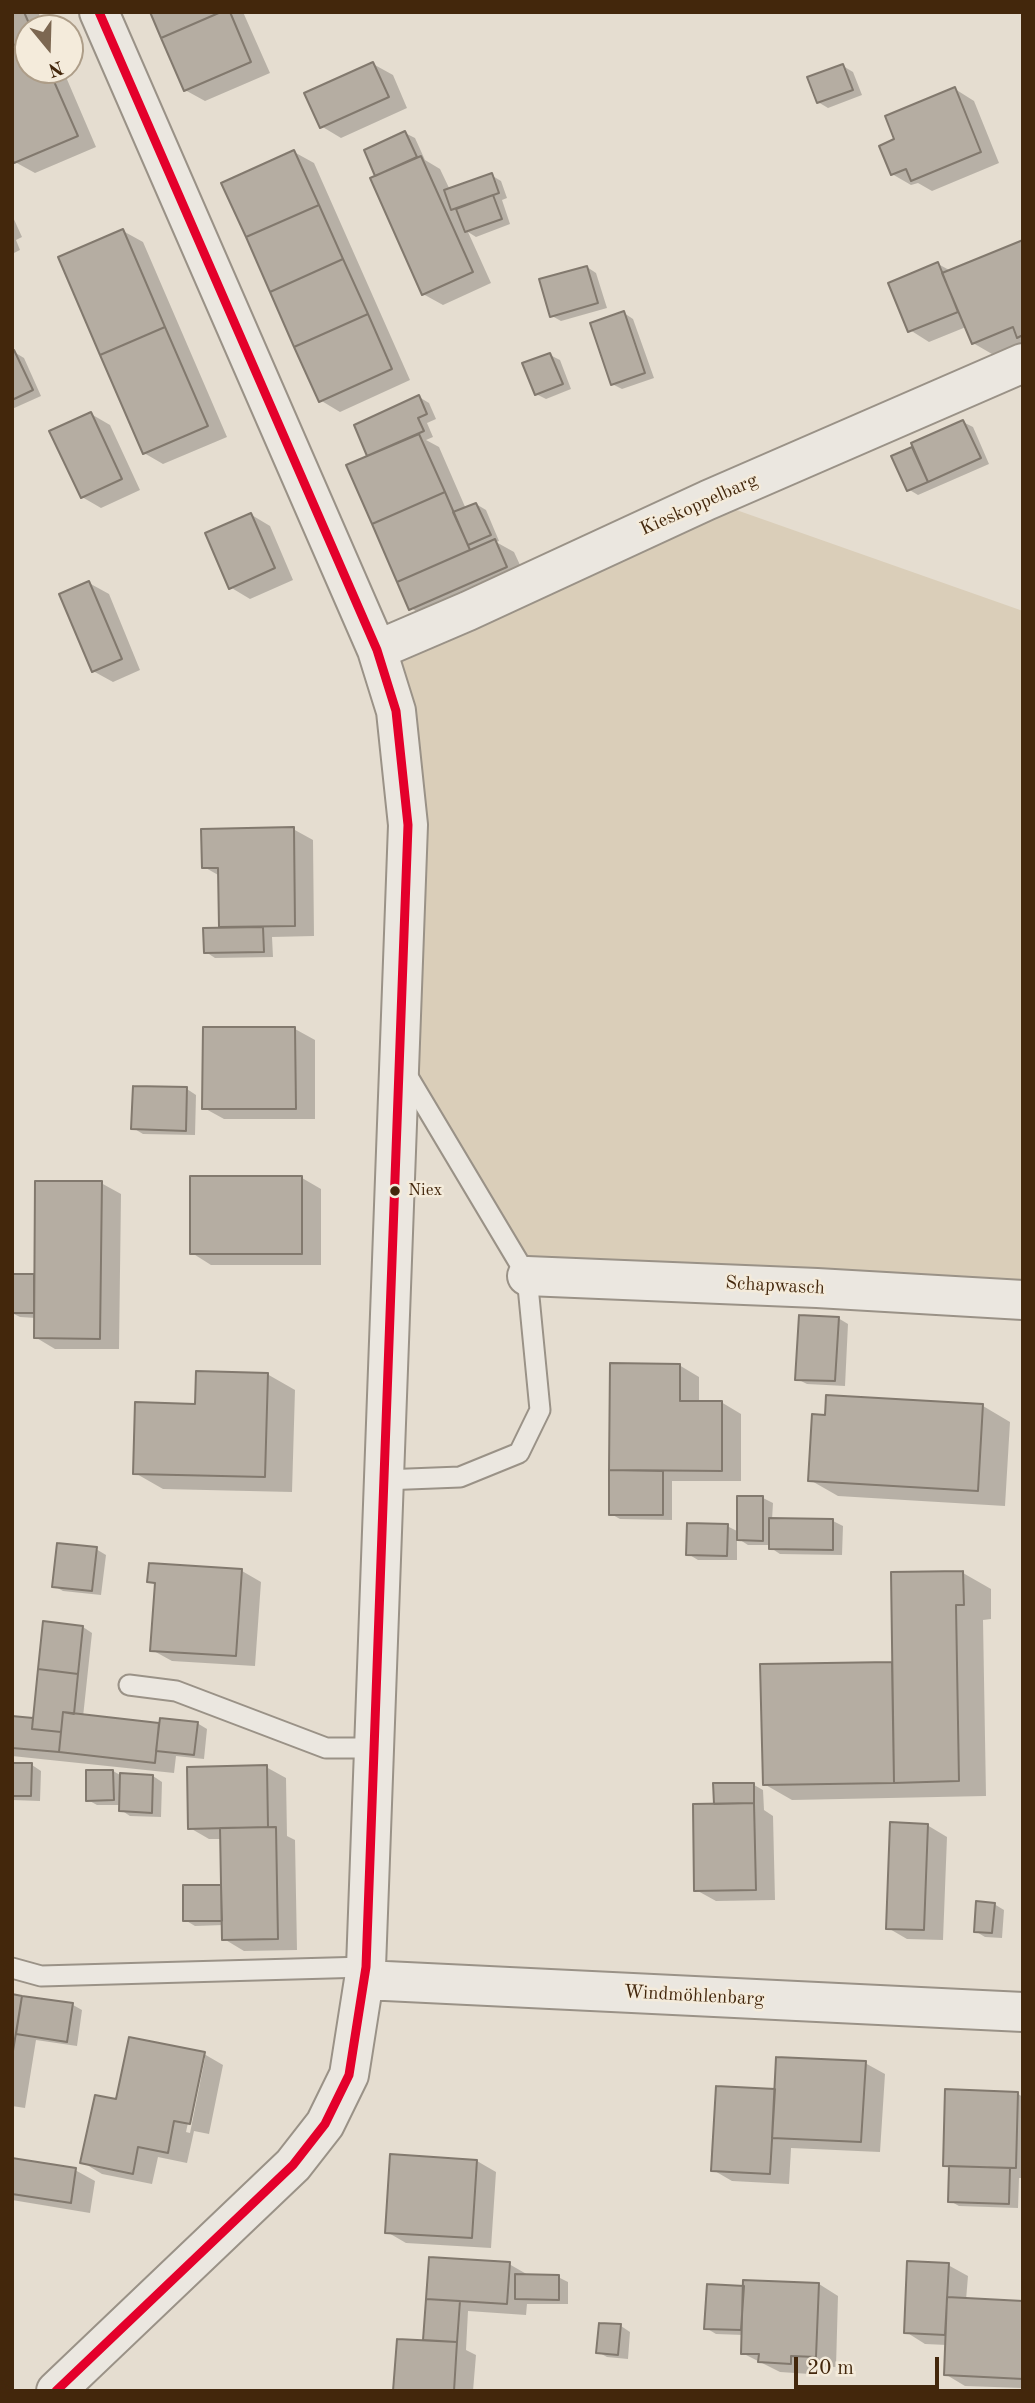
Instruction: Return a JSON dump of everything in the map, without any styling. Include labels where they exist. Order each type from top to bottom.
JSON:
[{"type":"street","points":[[56,2391],[293,2165],[325,2124],[348,2075],[366,1974],[408,825],[396,711],[377,650],[99,12]]},
{"type":"street","name":"Kieskoppelbarg","points":[[377,650],[721,494],[1023,363]]},
{"type":"street","name":"Schapwasch","points":[[527,1276],[804,1287],[1023,1300]]},
{"type":"street","name":"Windmöhlenbarg","points":[[366,1974],[1023,2012]]},
{"type":"lane","points":[[383,1480],[460,1477],[519,1452],[540,1410],[527,1276],[400,1065]]},
{"type":"lane","points":[[129,1685],[176,1691],[326,1748],[375,1748]]},
{"type":"lane","points":[[12,1968],[41,1976],[366,1974]]},
{"type":"shaded area","points":[[708,500],[1023,611],[1023,1300],[527,1276],[400,1065],[408,825],[377,650]]},
{"type":"building","points":[[12,12],[24,12],[25,14],[14,14],[12,46]]},
{"type":"building","points":[[150,12],[221,12],[161,38]]},
{"type":"building","points":[[221,12],[230,12],[251,62],[184,91],[161,38]]},
{"type":"building","points":[[14,45],[14,84],[55,84],[78,136],[14,163],[12,159]]},
{"type":"building","points":[[373,62],[389,97],[320,128],[304,93]]},
{"type":"building","points":[[843,64],[853,90],[817,103],[807,77]]},
{"type":"building","points":[[955,87],[981,152],[911,181],[906,169],[891,175],[879,146],[894,139],[885,116]]},
{"type":"building","points":[[405,131],[417,157],[375,176],[364,150]]},
{"type":"building","points":[[294,150],[319,205],[246,237],[221,183]]},
{"type":"building","points":[[421,156],[473,272],[422,295],[370,178]]},
{"type":"building","points":[[492,173],[499,193],[451,210],[444,190]]},
{"type":"building","points":[[493,195],[502,219],[465,232],[456,209]]},
{"type":"building","points":[[319,205],[343,259],[270,292],[246,237]]},
{"type":"building","points":[[123,229],[165,327],[100,355],[58,257]]},
{"type":"building","points":[[1023,240],[1023,335],[1017,338],[1013,327],[972,344],[942,273]]},
{"type":"building","points":[[343,259],[368,314],[294,347],[270,292]]},
{"type":"building","points":[[938,262],[958,312],[908,332],[888,283]]},
{"type":"building","points":[[587,266],[598,303],[550,317],[539,279]]},
{"type":"building","points":[[624,311],[645,373],[611,385],[590,323]]},
{"type":"building","points":[[368,314],[392,369],[319,402],[294,347]]},
{"type":"building","points":[[165,327],[208,426],[143,454],[100,355]]},
{"type":"building","points":[[14,350],[33,390],[12,400],[12,351]]},
{"type":"building","points":[[550,353],[563,384],[535,395],[522,363]]},
{"type":"building","points":[[419,395],[427,414],[418,418],[424,431],[367,456],[354,425]]},
{"type":"building","points":[[91,412],[122,479],[81,498],[49,431]]},
{"type":"building","points":[[963,420],[981,458],[928,482],[911,443]]},
{"type":"building","points":[[419,434],[445,492],[372,524],[346,465]]},
{"type":"building","points":[[912,447],[928,482],[907,491],[891,456]]},
{"type":"building","points":[[445,492],[470,550],[397,582],[372,524]]},
{"type":"building","points":[[476,503],[491,535],[468,545],[453,512]]},
{"type":"building","points":[[251,513],[275,568],[229,589],[205,533]]},
{"type":"building","points":[[495,539],[507,567],[409,610],[397,582]]},
{"type":"building","points":[[89,581],[122,659],[92,672],[59,594]]},
{"type":"building","points":[[294,827],[295,926],[219,927],[218,868],[202,868],[201,829]]},
{"type":"building","points":[[263,927],[264,952],[204,953],[203,928]]},
{"type":"building","points":[[203,1027],[295,1027],[296,1109],[202,1109]]},
{"type":"building","points":[[133,1086],[187,1087],[186,1131],[131,1129]]},
{"type":"building","points":[[190,1176],[302,1176],[302,1254],[190,1254]]},
{"type":"building","points":[[35,1181],[102,1181],[100,1339],[34,1338]]},
{"type":"building","points":[[12,1274],[34,1274],[34,1313],[12,1313]]},
{"type":"building","points":[[799,1315],[839,1317],[835,1381],[795,1380]]},
{"type":"building","points":[[610,1363],[680,1364],[680,1401],[722,1401],[722,1471],[609,1470]]},
{"type":"building","points":[[196,1371],[268,1373],[265,1477],[133,1474],[135,1402],[195,1404]]},
{"type":"building","points":[[826,1395],[983,1404],[978,1491],[808,1481],[812,1414],[825,1415]]},
{"type":"building","points":[[609,1470],[663,1471],[663,1515],[609,1515]]},
{"type":"building","points":[[737,1496],[763,1496],[763,1541],[737,1540]]},
{"type":"building","points":[[769,1518],[833,1519],[833,1550],[769,1549]]},
{"type":"building","points":[[687,1523],[728,1524],[727,1556],[686,1555]]},
{"type":"building","points":[[57,1543],[97,1547],[92,1591],[52,1587]]},
{"type":"building","points":[[149,1563],[242,1569],[236,1656],[150,1651],[155,1583],[147,1582]]},
{"type":"building","points":[[963,1571],[964,1605],[956,1605],[959,1781],[894,1783],[891,1572]]},
{"type":"building","points":[[43,1621],[83,1626],[78,1674],[38,1669]]},
{"type":"building","points":[[892,1662],[894,1783],[763,1785],[760,1664]]},
{"type":"building","points":[[38,1669],[78,1674],[74,1714],[63,1712],[61,1732],[32,1729]]},
{"type":"building","points":[[63,1712],[159,1723],[155,1763],[59,1752]]},
{"type":"building","points":[[12,1716],[33,1718],[32,1729],[61,1732],[59,1752],[12,1748]]},
{"type":"building","points":[[160,1718],[198,1722],[194,1755],[156,1751]]},
{"type":"building","points":[[12,1763],[32,1763],[31,1796],[12,1796]]},
{"type":"building","points":[[267,1765],[268,1827],[188,1829],[187,1767]]},
{"type":"building","points":[[86,1770],[113,1770],[114,1800],[86,1801]]},
{"type":"building","points":[[120,1773],[153,1775],[152,1813],[119,1811]]},
{"type":"building","points":[[713,1783],[754,1783],[754,1803],[714,1804]]},
{"type":"building","points":[[754,1803],[756,1890],[694,1891],[693,1804]]},
{"type":"building","points":[[890,1822],[928,1824],[924,1930],[886,1929]]},
{"type":"building","points":[[276,1827],[278,1939],[222,1940],[220,1828]]},
{"type":"building","points":[[183,1885],[221,1885],[222,1921],[183,1921]]},
{"type":"building","points":[[976,1901],[995,1903],[992,1933],[974,1932]]},
{"type":"building","points":[[12,1994],[22,1996],[12,2057]]},
{"type":"building","points":[[22,1996],[73,2003],[67,2042],[16,2034]]},
{"type":"building","points":[[129,2037],[205,2052],[190,2124],[174,2121],[168,2153],[138,2147],[133,2174],[80,2163],[95,2095],[116,2099]]},
{"type":"building","points":[[776,2057],[866,2061],[861,2142],[772,2138]]},
{"type":"building","points":[[716,2086],[775,2089],[770,2174],[711,2171]]},
{"type":"building","points":[[945,2089],[1018,2092],[1016,2168],[943,2166]]},
{"type":"building","points":[[390,2154],[477,2160],[472,2238],[385,2233]]},
{"type":"building","points":[[12,2158],[76,2168],[71,2203],[12,2194]]},
{"type":"building","points":[[949,2166],[1010,2168],[1009,2204],[948,2202]]},
{"type":"building","points":[[429,2257],[510,2262],[507,2304],[426,2299]]},
{"type":"building","points":[[907,2261],[949,2263],[945,2335],[904,2333]]},
{"type":"building","points":[[515,2274],[559,2275],[559,2300],[515,2299]]},
{"type":"building","points":[[743,2280],[819,2283],[816,2357],[791,2356],[791,2364],[758,2362],[759,2354],[741,2354]]},
{"type":"building","points":[[707,2284],[744,2286],[741,2330],[704,2329]]},
{"type":"building","points":[[947,2297],[1023,2301],[1023,2379],[944,2375]]},
{"type":"building","points":[[426,2299],[460,2301],[457,2342],[423,2340]]},
{"type":"building","points":[[599,2323],[621,2324],[618,2355],[596,2353]]},
{"type":"building","points":[[397,2339],[457,2342],[454,2391],[393,2391]]},
{"type":"transit line","points":[[56,2391],[293,2165],[325,2124],[349,2075],[366,1967],[408,825],[396,711],[377,650],[99,12]]},
{"type":"place","name":"Niex","points":[[395,1191]]}]
